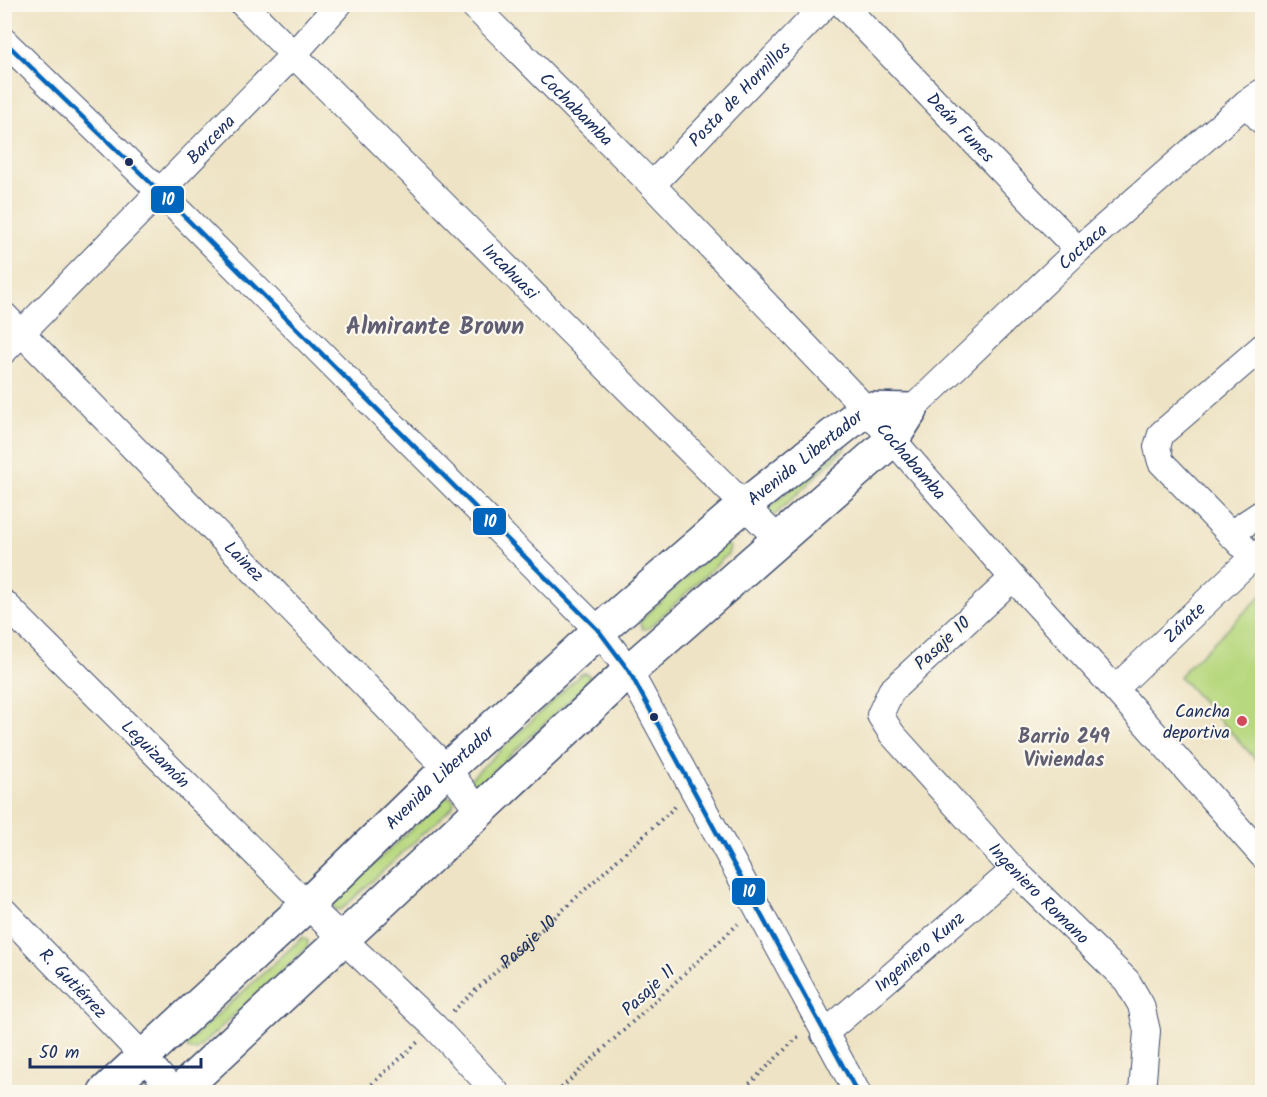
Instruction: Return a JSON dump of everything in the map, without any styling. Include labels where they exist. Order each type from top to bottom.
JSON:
[{"type":"street","name":"Incahuasi","points":[[243,4],[778,539]]},
{"type":"street","name":"Barcena","points":[[4,351],[293,55],[339,4]]},
{"type":"street","name":"Cochabamba","points":[[472,4],[652,186],[866,409],[1013,578],[1115,688],[1263,855]]},
{"type":"street","name":"Posta de Hornillos","points":[[652,186],[826,4]]},
{"type":"street","name":"Deán Funes","points":[[842,4],[1078,250]]},
{"type":"street","points":[[4,41],[160,192],[599,631],[629,671],[857,1092]]},
{"type":"street","name":"Coctaca","points":[[910,410],[1078,250],[1257,106]]},
{"type":"street","name":"Lainez","points":[[4,315],[447,769],[480,812]]},
{"type":"street","points":[[1258,557],[1230,534],[1161,462],[1156,447],[1161,434],[1263,347]]},
{"type":"street","name":"Avenida Libertador","points":[[105,1092],[307,905],[447,769],[599,631],[744,506],[866,409],[910,410]]},
{"type":"street","points":[[179,1092],[629,671],[892,440],[910,410]]},
{"type":"street","points":[[1230,534],[1263,513]]},
{"type":"street","name":"Zárate","points":[[1115,688],[1258,557]]},
{"type":"street","name":"Pasaje 10","points":[[880,715],[891,691],[1013,578]]},
{"type":"street","name":"Leguizamón","points":[[4,603],[307,905],[435,1027],[496,1092]]},
{"type":"street","name":"Ingeniero Romano","points":[[880,715],[892,734],[1014,870],[1127,981],[1141,1005],[1148,1031],[1142,1092]]},
{"type":"street","name":"Ingeniero Kunz","points":[[820,1026],[1014,870]]},
{"type":"street","name":"R. Gutiérrez","points":[[4,911],[143,1056],[174,1092]]},
{"type":"path","name":"Pasaje 10","points":[[363,1092],[693,790]]},
{"type":"path","name":"Pasaje 11","points":[[557,1092],[757,907]]},
{"type":"path","points":[[741,1092],[820,1026]]},
{"type":"green space","points":[[846,445],[844,450],[765,524],[757,517]]},
{"type":"green space","points":[[725,543],[730,547],[728,554],[649,628],[643,629],[640,623],[642,619]]},
{"type":"green space","name":"Cancha deportiva","points":[[1262,595],[1262,766],[1179,676]]},
{"type":"green space","points":[[585,673],[590,676],[588,683],[478,785],[476,786],[469,780],[581,674]]},
{"type":"green space","points":[[449,797],[454,803],[452,807],[342,909],[335,910],[333,904],[335,900],[445,798]]},
{"type":"green space","points":[[303,937],[308,941],[307,948],[196,1050],[190,1050],[187,1047],[189,1041]]},
{"type":"green space","points":[[146,1078],[150,1085],[142,1092],[129,1092]]},
{"type":"transit line","name":"10","points":[[4,41],[160,192],[599,631],[629,671],[857,1092]]},
{"type":"place","name":"Cancha deportiva","points":[[1242,721]]},
{"type":"district","name":"Almirante Brown","points":[[435,326]]},
{"type":"district","name":"Barrio 249 Viviendas","points":[[1064,748]]}]
